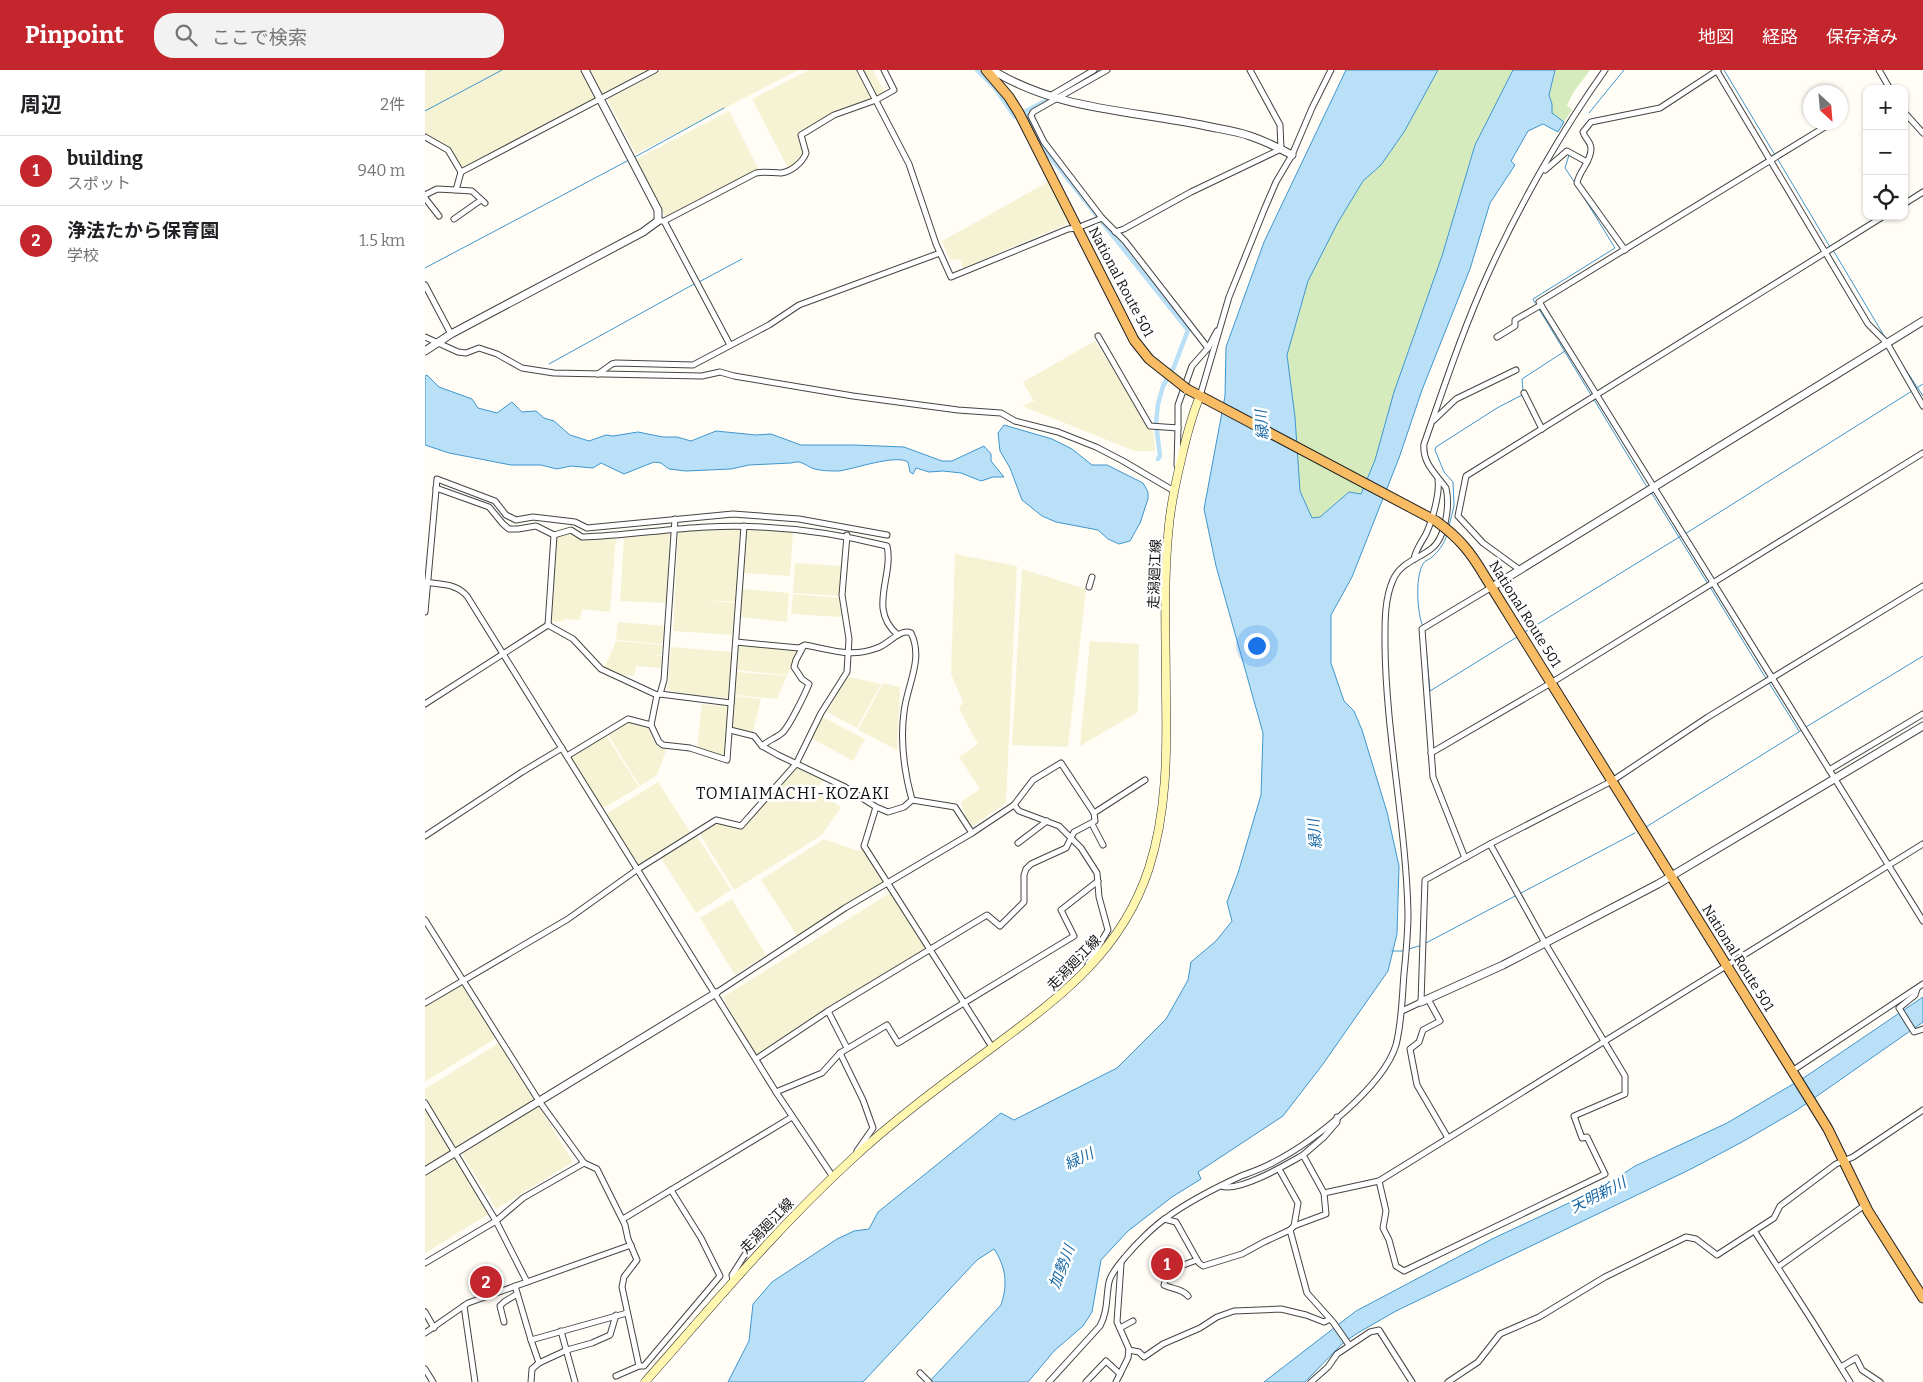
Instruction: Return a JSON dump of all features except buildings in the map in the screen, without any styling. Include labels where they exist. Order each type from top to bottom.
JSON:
[{"type":"highway","name":"National Route 501","points":[[986,70],[1009,97],[1020,116],[1135,340],[1154,364],[1201,397],[1431,519],[1458,538],[1468,549],[1812,1104],[1865,1205],[1923,1298]]},
{"type":"main road","name":"走潟廻江線","points":[[645,1382],[733,1281],[833,1177],[908,1110],[1048,1006],[1103,953],[1130,913],[1149,868],[1159,830],[1166,767],[1166,566],[1169,522],[1174,491],[1192,414],[1201,397]]},
{"type":"street","points":[[585,70],[633,160],[658,210],[661,221],[730,346]]},
{"type":"street","points":[[461,172],[655,70]]},
{"type":"street","points":[[860,70],[909,164],[940,253],[951,277],[1068,229],[1077,228],[1100,219]]},
{"type":"street","points":[[425,351],[451,334],[661,221],[756,173],[763,171],[783,173],[804,158],[806,153],[801,135],[834,115],[876,100],[894,90],[884,70]]},
{"type":"street","points":[[992,70],[1035,91],[1053,97],[1090,107],[1180,120],[1249,135],[1292,155]]},
{"type":"street","points":[[1094,70],[1053,97],[1033,112],[1031,116],[1041,138],[1100,219],[1125,241],[1207,348]]},
{"type":"street","points":[[1053,97],[1107,70]]},
{"type":"street","points":[[1249,70],[1279,125],[1281,149]]},
{"type":"street","points":[[1201,397],[1229,297],[1276,182],[1292,155],[1311,108],[1331,70]]},
{"type":"street","points":[[1049,1382],[1101,1326],[1107,1305],[1109,1282],[1113,1273],[1124,1258],[1164,1219],[1221,1186],[1272,1164],[1294,1151],[1368,1090],[1387,1066],[1395,1047],[1402,1011],[1407,946],[1407,886],[1388,706],[1385,626],[1388,595],[1393,580],[1402,567],[1434,547],[1440,539],[1447,516],[1446,488],[1438,480],[1423,452],[1432,422],[1488,275],[1561,138],[1605,70]]},
{"type":"street","points":[[1879,70],[1888,85]]},
{"type":"street","points":[[1625,250],[1577,183],[1591,150],[1583,132],[1591,122],[1660,108],[1718,71],[1868,324],[1887,343],[1923,406]]},
{"type":"street","points":[[1908,116],[1923,132]]},
{"type":"street","points":[[1820,130],[1539,302],[1597,394],[1652,488],[1713,582],[1829,770],[1836,778],[1923,921]]},
{"type":"street","points":[[425,137],[448,150],[461,172],[456,190]]},
{"type":"street","points":[[1115,232],[1124,229],[1191,192],[1281,149]]},
{"type":"street","points":[[1541,174],[1567,152],[1587,162]]},
{"type":"street","points":[[439,216],[425,197],[437,189],[472,191],[483,201],[455,219]]},
{"type":"street","points":[[1908,201],[1923,192]]},
{"type":"street","points":[[1520,570],[1483,543],[1459,516],[1466,476],[1878,220]]},
{"type":"street","points":[[598,374],[616,363],[693,365],[769,325],[799,305],[940,253]]},
{"type":"street","points":[[425,285],[451,334]]},
{"type":"street","points":[[1497,337],[1515,326],[1515,320],[1541,305]]},
{"type":"street","points":[[1465,858],[1433,777],[1422,629],[1923,321]]},
{"type":"street","points":[[1177,477],[1178,404],[1192,366],[1207,348],[1220,326]]},
{"type":"street","points":[[1098,336],[1150,426],[1178,428]]},
{"type":"street","points":[[425,337],[459,352],[466,353],[479,348],[488,350],[511,363],[534,371],[702,376],[721,372],[751,379],[853,396],[958,410],[1001,413],[1015,422],[1058,432],[1123,460],[1174,491]]},
{"type":"street","points":[[1432,422],[1456,399],[1516,370]]},
{"type":"street","points":[[1524,393],[1542,428]]},
{"type":"street","points":[[1431,753],[1551,683],[1923,453]]},
{"type":"street","points":[[425,612],[437,479],[495,501],[507,515],[516,520],[533,517],[575,522],[587,528],[733,514],[771,516],[827,523],[887,535]]},
{"type":"street","points":[[1414,559],[1431,519],[1439,487],[1438,480]]},
{"type":"street","points":[[436,488],[489,507],[503,524],[509,529],[514,530],[536,526],[554,535],[571,530],[582,537],[744,526],[809,530],[847,535],[887,546],[889,563],[881,602],[891,629],[898,635]]},
{"type":"street","points":[[675,519],[664,680],[658,694],[651,725],[656,739],[663,745],[690,748],[727,760],[744,526]]},
{"type":"street","points":[[548,625],[554,535]]},
{"type":"street","points":[[425,1003],[568,919],[638,869],[716,820],[741,826],[796,764],[821,713],[847,672],[849,639],[842,595],[847,535]]},
{"type":"street","points":[[1089,587],[1092,577]]},
{"type":"street","points":[[427,583],[454,586],[461,589],[467,596],[716,993],[792,1118],[833,1177]]},
{"type":"street","points":[[1448,1138],[1417,1085],[1410,1049],[1419,1042],[1423,1030],[1440,1021],[1424,1001],[1425,880],[1612,781],[1708,717],[1923,586]]},
{"type":"street","points":[[548,625],[573,639],[601,669],[658,694],[731,704]]},
{"type":"street","points":[[425,704],[548,625]]},
{"type":"street","points":[[736,642],[799,648],[805,644],[847,654],[880,648],[898,635],[907,631],[911,633],[917,650],[917,661],[904,710],[902,734],[904,773],[912,800]]},
{"type":"street","points":[[763,746],[768,740],[784,732],[806,692],[809,684],[802,679],[794,667],[799,652],[805,644]]},
{"type":"street","points":[[1829,770],[1923,714]]},
{"type":"street","points":[[567,756],[628,719],[651,725]]},
{"type":"street","points":[[1402,1011],[1503,965],[1671,877],[1923,726]]},
{"type":"street","points":[[730,730],[754,736],[763,746],[845,787],[876,807],[888,812],[904,807],[912,800]]},
{"type":"street","points":[[426,833],[562,748]]},
{"type":"street","points":[[425,1171],[716,993],[845,908],[971,833],[1014,805],[1033,780],[1061,763],[1093,813],[1095,821],[1093,824],[1103,845]]},
{"type":"street","points":[[1093,813],[1145,780]]},
{"type":"street","points":[[912,800],[955,807],[971,833]]},
{"type":"street","points":[[1014,805],[1019,811],[1059,826],[1081,848],[1097,873],[1099,897],[1108,930],[1080,977]]},
{"type":"street","points":[[876,807],[865,846],[992,1048]]},
{"type":"street","points":[[1018,843],[1047,821]]},
{"type":"street","points":[[756,1058],[827,1011],[987,915],[1001,926],[1025,902],[1024,875],[1026,869],[1031,864],[1066,848],[1074,832],[1093,824]]},
{"type":"street","points":[[1379,1181],[1385,1211],[1383,1228],[1389,1240],[1396,1266],[1404,1271],[1605,1174],[1587,1137],[1582,1138],[1574,1116],[1625,1094],[1625,1076],[1545,943],[1490,844]]},
{"type":"street","points":[[1324,1193],[1379,1181],[1923,844]]},
{"type":"street","points":[[776,1092],[823,1072],[840,1053],[887,1025],[899,1043],[1074,936],[1061,910],[1098,881]]},
{"type":"street","points":[[425,920],[539,1101],[584,1162],[597,1169],[623,1219],[637,1260],[624,1277],[622,1287],[639,1366]]},
{"type":"street","points":[[1792,1073],[1923,984]]},
{"type":"street","points":[[1917,988],[1915,995],[1899,1008],[1914,1032],[1923,1029]]},
{"type":"street","points":[[827,1011],[847,1048]]},
{"type":"street","points":[[840,1053],[863,1100],[873,1128],[853,1158]]},
{"type":"street","points":[[425,1103],[496,1221],[527,1282]]},
{"type":"street","points":[[1448,1382],[1478,1362],[1500,1334],[1539,1317],[1605,1277],[1685,1237],[1697,1240],[1717,1255],[1775,1218],[1780,1206],[1836,1164],[1853,1156],[1923,1110]]},
{"type":"street","points":[[1221,1186],[1225,1188],[1250,1182],[1279,1169],[1303,1155],[1324,1138],[1337,1122],[1337,1117]]},
{"type":"street","points":[[623,1219],[792,1118]]},
{"type":"street","points":[[1164,1219],[1176,1222],[1197,1260],[1203,1266],[1242,1254],[1292,1228],[1326,1214],[1324,1193],[1303,1155]]},
{"type":"street","points":[[425,1263],[496,1221],[523,1198],[584,1162]]},
{"type":"street","points":[[1279,1169],[1298,1203],[1292,1228],[1307,1293],[1332,1321],[1349,1345]]},
{"type":"street","points":[[616,1376],[639,1366],[644,1366],[719,1276],[701,1238],[671,1190]]},
{"type":"street","points":[[1778,1267],[1865,1205]]},
{"type":"street","points":[[1755,1232],[1850,1382]]},
{"type":"street","points":[[425,1333],[464,1306],[631,1245]]},
{"type":"street","points":[[733,1281],[732,1275],[746,1253]]},
{"type":"street","points":[[1188,1296],[1180,1290],[1164,1285],[1166,1277],[1164,1272],[1197,1260]]},
{"type":"street","points":[[1116,1382],[1128,1358],[1129,1350],[1121,1327],[1117,1322],[1121,1263]]},
{"type":"street","points":[[515,1286],[539,1363]]},
{"type":"street","points":[[504,1322],[501,1306],[503,1302],[517,1294]]},
{"type":"street","points":[[464,1306],[475,1382]]},
{"type":"street","points":[[1129,1350],[1139,1352],[1144,1356],[1163,1344],[1200,1328],[1217,1317],[1234,1312],[1281,1310],[1306,1315],[1325,1322],[1332,1321]]},
{"type":"street","points":[[425,1312],[434,1328]]},
{"type":"street","points":[[531,1340],[561,1330],[627,1313]]},
{"type":"street","points":[[531,1382],[532,1369],[539,1363],[566,1351],[592,1343],[610,1334],[616,1315]]},
{"type":"street","points":[[1121,1327],[1133,1321]]},
{"type":"street","points":[[561,1330],[575,1382]]},
{"type":"street","points":[[1311,1382],[1328,1367],[1337,1354],[1370,1332],[1379,1330],[1412,1382]]},
{"type":"street","points":[[1841,1367],[1856,1358],[1862,1370],[1880,1382]]},
{"type":"street","points":[[1086,1382],[1106,1361],[1120,1374]]},
{"type":"street","points":[[425,1369],[433,1382]]},
{"type":"street","points":[[919,1373],[929,1382]]},
{"type":"shaded area","points":[[425,70],[582,70],[597,99],[461,169],[449,149],[425,135]]},
{"type":"shaded area","points":[[590,70],[651,70],[603,96]]},
{"type":"shaded area","points":[[662,70],[798,70],[636,154],[607,99]]},
{"type":"shaded area","points":[[809,70],[857,70],[872,99],[835,112],[800,132],[798,136],[803,153],[802,158],[788,168],[752,99]]},
{"type":"shaded area","points":[[863,70],[873,70],[885,93],[878,97]]},
{"type":"shaded area","points":[[729,111],[759,170],[670,216],[665,216],[635,160]]},
{"type":"shaded area","points":[[1048,182],[1069,223],[963,268],[960,259],[950,260],[942,241]]},
{"type":"shaded area","points":[[1095,341],[1154,434],[1155,451],[1135,451],[1022,406],[1034,401],[1023,382]]},
{"type":"shaded area","points":[[742,528],[736,602],[703,600],[735,603],[734,635],[673,631],[678,533],[704,529]]},
{"type":"shaded area","points":[[747,529],[793,532],[790,576],[743,573]]},
{"type":"shaded area","points":[[672,532],[666,603],[620,601],[624,537]]},
{"type":"shaded area","points":[[572,533],[580,539],[616,537],[610,612],[582,609],[580,620],[565,619],[564,621],[550,622],[557,537]]},
{"type":"shaded area","points":[[955,554],[1017,566],[1006,803],[969,828],[961,802],[980,789],[959,757],[978,744],[959,709],[963,702],[951,674]]},
{"type":"shaded area","points":[[795,563],[842,566],[839,596],[793,593]]},
{"type":"shaded area","points":[[1022,569],[1086,589],[1068,747],[1012,745]]},
{"type":"shaded area","points":[[742,589],[789,593],[787,622],[740,617]]},
{"type":"shaded area","points":[[793,594],[839,598],[842,617],[791,614]]},
{"type":"shaded area","points":[[618,622],[664,626],[662,644],[616,640]]},
{"type":"shaded area","points":[[616,641],[662,645],[661,655],[652,655],[662,656],[661,668],[636,666],[634,676],[615,675],[603,668]]},
{"type":"shaded area","points":[[1090,641],[1139,644],[1138,712],[1080,746]]},
{"type":"shaded area","points":[[739,645],[798,650],[787,675],[737,670]]},
{"type":"shaded area","points":[[671,647],[732,652],[728,698],[666,690]]},
{"type":"shaded area","points":[[737,672],[787,676],[777,699],[735,695]]},
{"type":"shaded area","points":[[848,677],[881,684],[857,728],[827,712],[844,680]]},
{"type":"shaded area","points":[[883,683],[900,687],[897,750],[858,730]]},
{"type":"shaded area","points":[[735,696],[761,699],[753,732],[732,729]]},
{"type":"shaded area","points":[[702,704],[728,707],[725,757],[697,747]]},
{"type":"shaded area","points":[[823,717],[865,739],[853,761],[811,738]]},
{"type":"shaded area","points":[[629,721],[648,726],[653,740],[658,746],[667,748],[657,775],[640,786],[608,735]]},
{"type":"shaded area","points":[[606,735],[639,787],[602,809],[570,757]]},
{"type":"shaded area","points":[[796,764],[826,776],[816,790],[841,807],[822,835],[734,890],[699,833],[717,823],[741,826]]},
{"type":"shaded area","points":[[658,782],[690,832],[639,865],[606,814]]},
{"type":"shaded area","points":[[697,836],[731,890],[696,913],[661,858]]},
{"type":"shaded area","points":[[824,839],[858,851],[865,847],[884,882],[798,937],[761,880]]},
{"type":"shaded area","points":[[893,891],[928,947],[754,1056],[723,997]]},
{"type":"shaded area","points":[[732,899],[766,955],[735,975],[700,918]]},
{"type":"shaded area","points":[[462,985],[496,1038],[425,1082],[425,1006]]},
{"type":"shaded area","points":[[499,1043],[534,1100],[455,1147],[425,1098],[425,1089]]},
{"type":"shaded area","points":[[538,1105],[573,1162],[496,1209],[461,1152]]},
{"type":"shaded area","points":[[425,1109],[451,1151],[425,1167]]},
{"type":"shaded area","points":[[454,1156],[489,1214],[425,1253],[425,1174]]},
{"type":"green space","points":[[1438,70],[1513,70],[1475,145],[1442,256],[1394,392],[1375,460],[1361,494],[1349,493],[1320,517],[1312,518],[1300,491],[1295,417],[1287,355],[1308,281],[1337,224],[1363,181],[1381,165],[1404,132]]},
{"type":"green space","points":[[1555,70],[1590,70],[1573,93],[1567,105],[1572,110],[1564,122],[1552,113],[1549,95]]},
{"type":"water","points":[[1346,70],[1438,70],[1404,132],[1381,165],[1363,181],[1337,224],[1308,281],[1287,355],[1295,417],[1300,491],[1312,518],[1320,517],[1349,492],[1361,494],[1375,460],[1394,392],[1442,256],[1475,145],[1513,70],[1555,70],[1549,95],[1552,113],[1564,122],[1558,132],[1543,124],[1528,131],[1511,161],[1515,165],[1490,203],[1470,269],[1422,390],[1399,458],[1352,577],[1331,615],[1331,663],[1344,701],[1354,711],[1362,730],[1387,812],[1399,866],[1397,934],[1388,971],[1323,1064],[1283,1116],[1198,1172],[1201,1179],[1172,1197],[1128,1231],[1101,1260],[1092,1312],[1083,1326],[1054,1351],[1028,1382],[929,1382],[1001,1305],[1005,1290],[1005,1276],[1001,1262],[994,1249],[977,1260],[863,1382],[728,1382],[749,1341],[753,1304],[772,1282],[837,1239],[854,1231],[869,1229],[878,1212],[1001,1113],[1014,1120],[1117,1068],[1166,1019],[1188,980],[1191,962],[1216,941],[1232,921],[1227,902],[1238,873],[1261,795],[1263,733],[1216,566],[1204,509],[1225,396],[1226,347],[1264,242]]},
{"type":"water","points":[[427,375],[439,387],[472,399],[478,408],[497,413],[512,402],[522,412],[536,411],[544,418],[554,421],[570,435],[589,441],[606,435],[613,436],[638,432],[663,437],[677,437],[691,441],[716,431],[756,435],[771,434],[801,445],[904,447],[942,461],[952,461],[984,446],[991,454],[991,461],[1004,477],[993,477],[981,481],[961,473],[929,472],[916,468],[913,474],[910,472],[908,462],[902,460],[885,461],[839,471],[818,470],[797,462],[749,465],[731,469],[686,471],[669,469],[661,463],[654,462],[624,474],[601,463],[593,468],[571,466],[557,469],[541,465],[511,465],[449,453],[425,445],[425,376]]},
{"type":"water","points":[[1004,425],[1052,439],[1072,449],[1092,465],[1107,465],[1143,483],[1148,492],[1148,499],[1140,523],[1130,541],[1119,544],[1108,539],[1098,530],[1056,522],[1042,516],[1022,500],[1010,468],[1000,451],[998,433]]},
{"type":"water","name":"天明新川","points":[[1923,997],[1923,1022],[1797,1110],[1691,1169],[1396,1311],[1342,1344],[1305,1382],[1264,1382],[1356,1311],[1492,1239],[1603,1187],[1635,1166],[1727,1123],[1805,1077]]},
{"type":"waterway","points":[[425,111],[502,70]]},
{"type":"waterway","points":[[977,70],[995,88],[1015,117],[1047,100]]},
{"type":"waterway","points":[[1059,94],[1100,70]]},
{"type":"waterway","points":[[1589,113],[1624,70]]},
{"type":"waterway","points":[[1724,70],[1775,155]]},
{"type":"waterway","points":[[633,158],[724,108]]},
{"type":"waterway","points":[[1025,112],[1040,144],[1188,330],[1174,367],[1163,386],[1158,404],[1156,423],[1160,456],[1158,459]]},
{"type":"waterway","points":[[1569,155],[1565,168],[1575,183]]},
{"type":"waterway","points":[[1777,158],[1830,247]]},
{"type":"waterway","points":[[425,268],[629,160]]},
{"type":"waterway","points":[[1535,303],[1533,299],[1615,248],[1580,191]]},
{"type":"waterway","points":[[1833,250],[1886,339]]},
{"type":"waterway","points":[[699,282],[742,259]]},
{"type":"waterway","points":[[549,364],[694,284]]},
{"type":"waterway","points":[[1539,309],[1591,395]]},
{"type":"waterway","points":[[1523,392],[1522,379],[1565,351]]},
{"type":"waterway","points":[[1900,361],[1923,396]]},
{"type":"waterway","points":[[1915,389],[1923,384]]},
{"type":"waterway","points":[[1685,534],[1912,391]]},
{"type":"waterway","points":[[1449,526],[1454,506],[1453,482],[1444,472],[1435,450],[1436,447],[1497,408],[1522,395]]},
{"type":"waterway","points":[[1593,398],[1647,487]]},
{"type":"waterway","points":[[1651,492],[1708,584]]},
{"type":"waterway","points":[[1423,627],[1419,613],[1418,595],[1420,570],[1424,563],[1439,550],[1447,535]]},
{"type":"waterway","points":[[1525,632],[1681,536]]},
{"type":"waterway","points":[[1710,587],[1767,680]]},
{"type":"waterway","points":[[1425,638],[1430,691],[1517,637]]},
{"type":"waterway","points":[[1806,727],[1923,656]]},
{"type":"waterway","points":[[1769,683],[1799,731]]},
{"type":"waterway","points":[[1646,827],[1802,730]]},
{"type":"waterway","points":[[1521,893],[1635,833]]},
{"type":"waterway","points":[[1426,943],[1517,895]]},
{"type":"waterway","points":[[1409,949],[1422,945]]},
{"type":"waterway","points":[[1392,951],[1403,951]]},
{"type":"place","name":"building","points":[[1167,1264]]},
{"type":"place","name":"浄法たから保育園","points":[[486,1282]]},
{"type":"district","name":"TOMIAIMACHI-KOZAKI","points":[[793,793]]},
{"type":"water label","name":"緑川","points":[[1262,425]]},
{"type":"water label","name":"緑川","points":[[1315,834]]},
{"type":"water label","name":"緑川","points":[[1079,1159]]},
{"type":"water label","name":"加勢川","points":[[1062,1267]]}]
